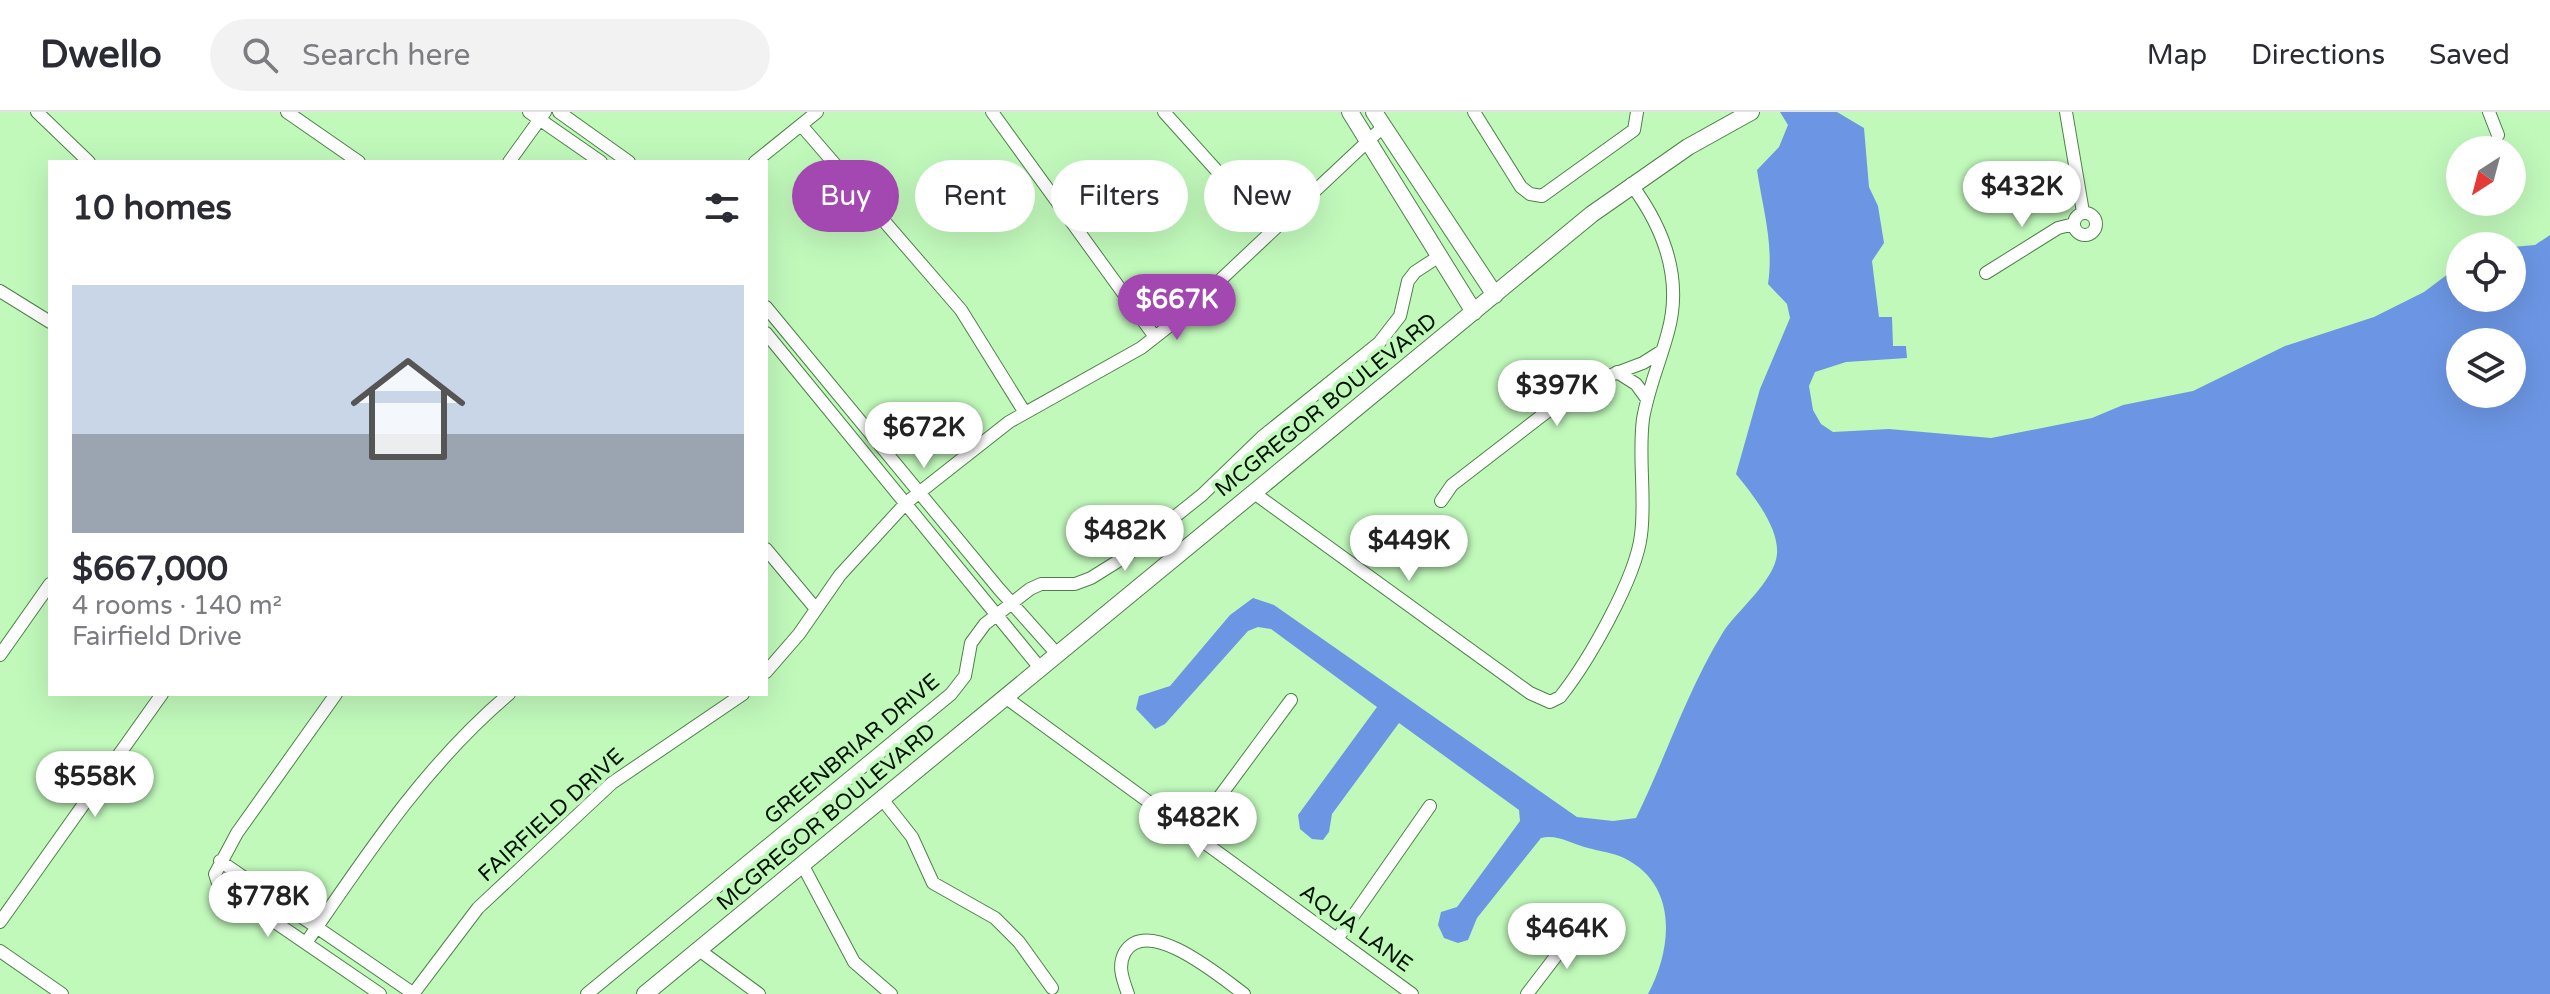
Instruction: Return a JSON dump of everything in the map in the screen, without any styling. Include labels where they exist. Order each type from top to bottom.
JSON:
[{"type":"main road","points":[[1350,112],[1474,312]]},
{"type":"main road","points":[[1374,112],[1495,295]]},
{"type":"main road","name":"MCGREGOR BOULEVARD","points":[[649,993],[1631,184],[1688,147],[1751,112]]},
{"type":"street","points":[[37,112],[87,160]]},
{"type":"street","points":[[287,112],[356,160]]},
{"type":"street","points":[[559,112],[626,160]]},
{"type":"street","points":[[757,160],[817,112]]},
{"type":"street","points":[[992,112],[1155,337]]},
{"type":"street","points":[[1164,112],[1207,160]]},
{"type":"street","points":[[1474,112],[1521,187],[1530,194],[1542,196],[1634,130],[1637,112]]},
{"type":"street","points":[[2066,112],[2083,212]]},
{"type":"street","points":[[2489,112],[2498,135]]},
{"type":"street","points":[[510,160],[538,114],[598,160]]},
{"type":"street","points":[[801,125],[961,310],[1025,413]]},
{"type":"street","points":[[1320,184],[1384,126]]},
{"type":"street","points":[[1254,493],[1530,693],[1550,702],[1560,697],[1635,561],[1642,525],[1641,442],[1647,399],[1673,300],[1670,265],[1657,225],[1631,184]]},
{"type":"street","points":[[2083,212],[2096,219],[2094,231],[2081,234],[2074,224],[2076,216],[2083,212]]},
{"type":"street","points":[[1986,273],[2058,228],[2074,224]]},
{"type":"street","points":[[768,669],[870,540],[906,503],[990,435],[1119,364],[1155,337],[1270,232]]},
{"type":"street","name":"GREENBRIAR DRIVE","points":[[587,994],[951,694],[965,676],[977,634],[1011,603],[1041,584],[1075,584],[1091,578],[1123,558],[1202,495],[1262,437],[1387,335],[1400,316],[1408,281],[1415,272],[1438,257]]},
{"type":"street","points":[[0,291],[48,321]]},
{"type":"street","points":[[768,309],[1011,603],[1057,654]]},
{"type":"street","points":[[768,335],[1040,668]]},
{"type":"street","points":[[1441,501],[1452,485],[1579,387],[1643,363],[1662,351]]},
{"type":"street","points":[[1617,372],[1636,384],[1647,399]]},
{"type":"street","points":[[768,551],[816,609]]},
{"type":"street","points":[[0,655],[48,587]]},
{"type":"street","points":[[0,922],[161,696]]},
{"type":"street","points":[[335,696],[215,870],[218,883],[380,994]]},
{"type":"street","points":[[306,943],[411,794],[453,747],[507,696]]},
{"type":"street","name":"FAIRFIELD DRIVE","points":[[413,994],[478,908],[612,783],[740,696]]},
{"type":"street","name":"AQUA LANE","points":[[1005,697],[1412,994]]},
{"type":"street","points":[[1192,834],[1291,700]]},
{"type":"street","points":[[882,799],[912,837],[933,883],[995,918],[1019,942],[1052,988]]},
{"type":"street","points":[[1337,939],[1430,806]]},
{"type":"street","points":[[220,861],[413,994]]},
{"type":"street","points":[[802,864],[854,962],[891,994]]},
{"type":"street","points":[[1527,994],[1579,926]]},
{"type":"street","points":[[1128,994],[1120,968],[1122,957],[1129,946],[1140,940],[1165,945],[1195,957],[1244,994]]},
{"type":"street","points":[[699,950],[759,994]]},
{"type":"street","points":[[0,951],[62,994]]},
{"type":"water","points":[[1780,112],[1837,112],[1864,128],[1869,187],[1878,206],[1884,243],[1872,261],[1879,317],[1892,317],[1893,346],[1906,346],[1907,358],[1846,362],[1815,372],[1809,386],[1813,410],[1821,424],[1833,432],[1889,429],[1991,438],[2092,418],[2123,405],[2193,391],[2285,346],[2374,317],[2424,292],[2446,276],[2446,312],[2526,312],[2526,246],[2535,245],[2550,235],[2550,994],[1648,994],[1662,958],[1665,938],[1666,919],[1654,884],[1642,870],[1624,858],[1559,838],[1541,838],[1477,918],[1468,940],[1458,943],[1444,938],[1438,925],[1441,912],[1457,907],[1520,821],[1519,810],[1399,723],[1332,814],[1329,832],[1323,840],[1312,839],[1300,829],[1298,815],[1377,707],[1271,629],[1258,627],[1248,631],[1165,724],[1155,729],[1136,709],[1139,696],[1170,686],[1230,615],[1253,598],[1274,605],[1577,817],[1613,821],[1636,818],[1709,656],[1728,625],[1754,596],[1775,564],[1777,544],[1774,533],[1757,501],[1736,474],[1760,389],[1790,318],[1787,304],[1768,284],[1769,241],[1757,170],[1779,147],[1788,125]]}]
